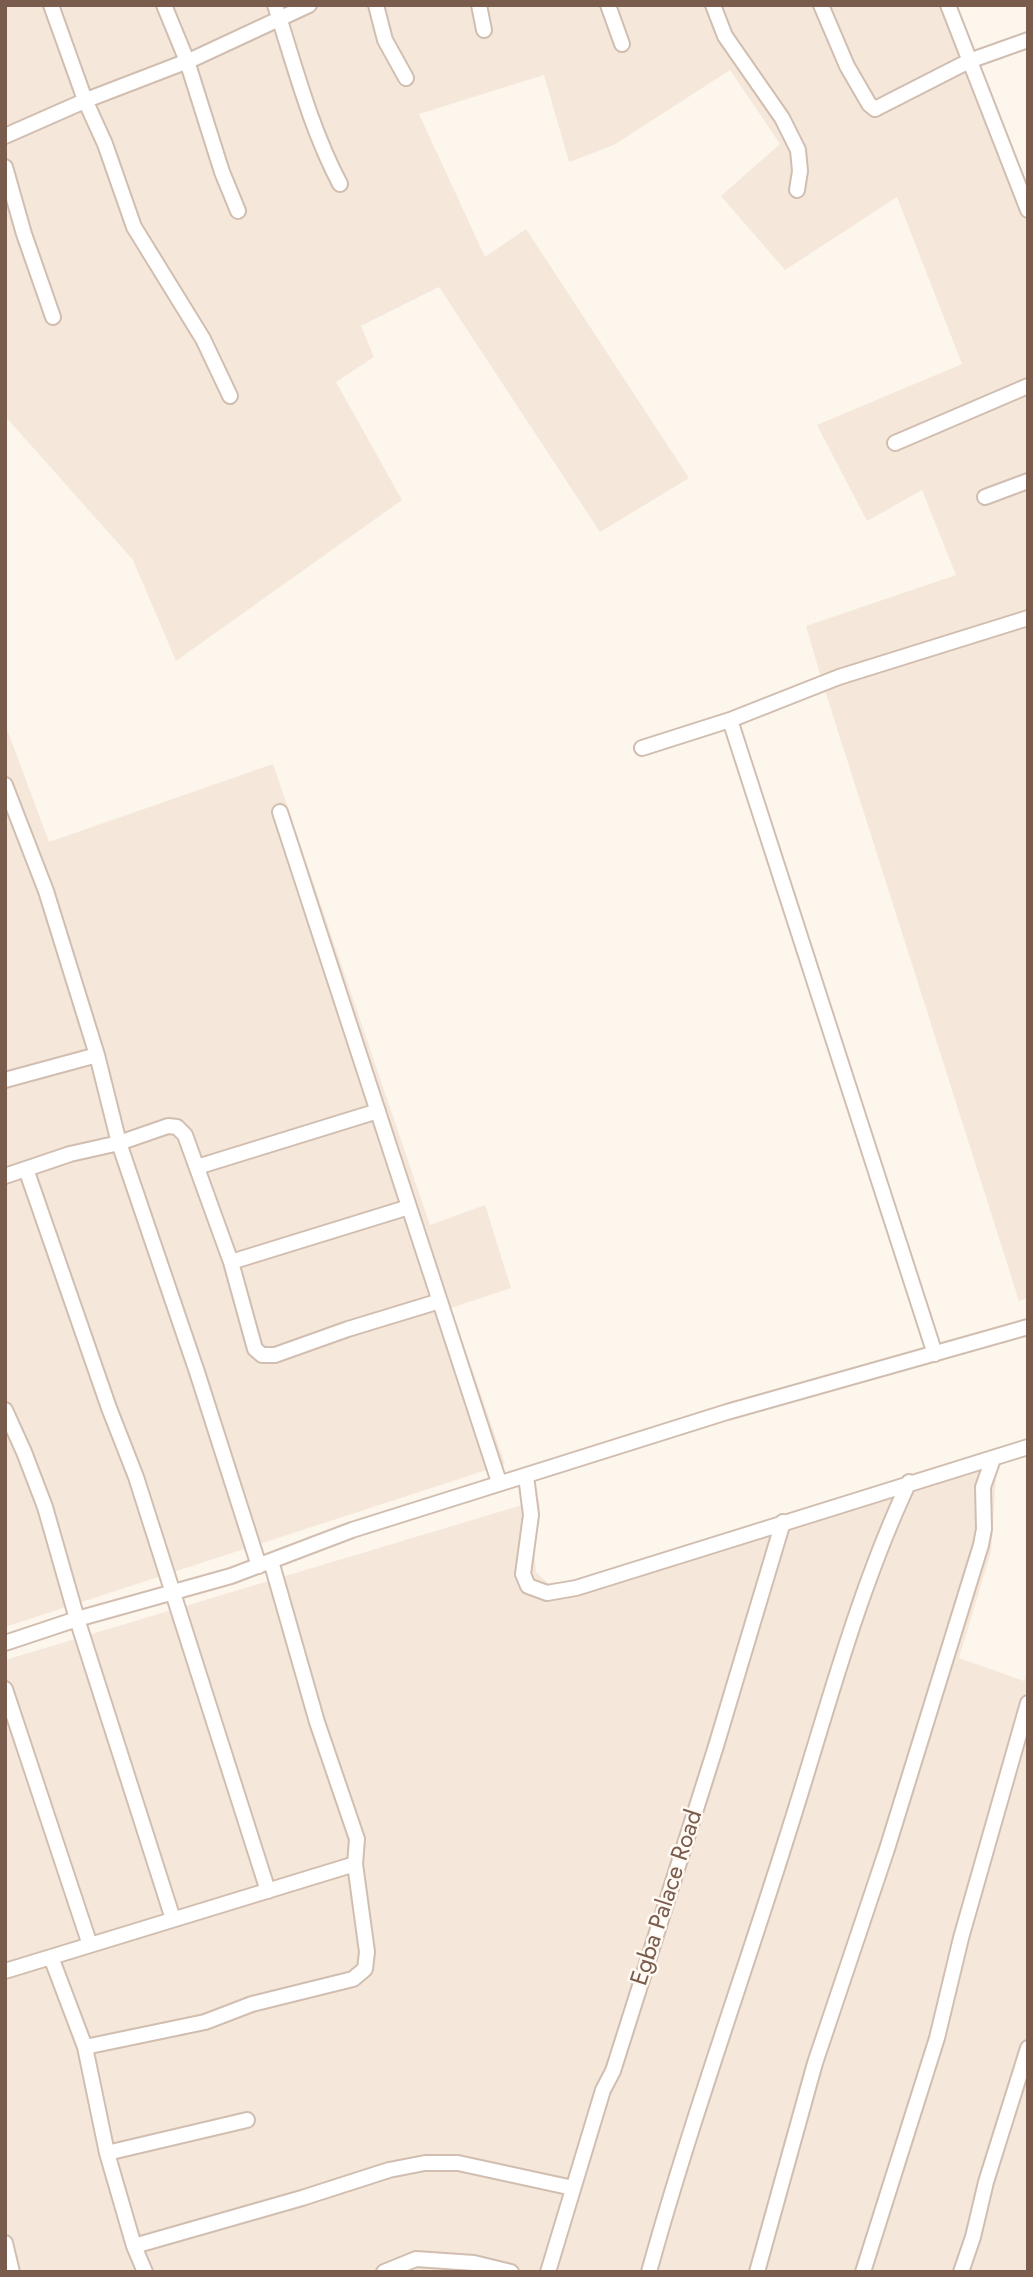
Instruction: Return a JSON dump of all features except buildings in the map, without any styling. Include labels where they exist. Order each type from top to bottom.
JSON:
[{"type":"street","points":[[51,5],[85,100],[105,144],[134,228],[203,339],[230,396]]},
{"type":"street","points":[[164,5],[187,61],[222,172],[238,211]]},
{"type":"street","points":[[5,136],[85,100],[187,61],[277,12],[309,5]]},
{"type":"street","points":[[376,5],[385,40],[406,78]]},
{"type":"street","points":[[479,5],[484,30]]},
{"type":"street","points":[[608,5],[622,44]]},
{"type":"street","points":[[713,5],[725,36],[782,118],[798,150],[800,171],[797,190]]},
{"type":"street","points":[[821,5],[847,66],[872,108],[970,61],[1028,40]]},
{"type":"street","points":[[948,5],[1028,210]]},
{"type":"street","points":[[277,12],[311,118],[340,184]]},
{"type":"street","points":[[5,167],[24,234],[53,317]]},
{"type":"street","points":[[895,443],[1028,386]]},
{"type":"street","points":[[985,498],[1028,481]]},
{"type":"street","points":[[642,748],[730,720],[839,677],[1028,618]]},
{"type":"street","points":[[730,720],[935,1354]]},
{"type":"street","points":[[5,785],[46,891],[97,1055],[119,1143],[358,1839],[355,1864],[367,1951],[365,1969],[353,1979],[252,2004],[205,2022],[85,2047]]},
{"type":"street","points":[[280,812],[499,1482]]},
{"type":"street","points":[[5,1080],[97,1055]]},
{"type":"street","points":[[197,1167],[378,1111]]},
{"type":"street","points":[[5,1176],[168,1126],[177,1127],[185,1135],[197,1167],[231,1262],[255,1349],[262,1355],[275,1355],[440,1301]]},
{"type":"street","points":[[26,1169],[109,1408],[136,1477],[268,1891]]},
{"type":"street","points":[[231,1262],[410,1207]]},
{"type":"street","points":[[5,1643],[77,1619],[231,1576],[333,1537],[419,1511],[499,1482],[526,1476],[727,1412],[1028,1327]]},
{"type":"street","points":[[5,1411],[34,1489]]},
{"type":"street","points":[[5,1411],[24,1452],[44,1507],[173,1919]]},
{"type":"street","points":[[526,1476],[531,1515],[523,1574],[528,1586],[547,1593],[576,1588],[1028,1447]]},
{"type":"street","points":[[757,2272],[816,2063],[891,1835],[981,1545],[984,1529],[983,1487],[993,1459]]},
{"type":"street","points":[[649,2272],[672,2188],[783,1849],[862,1595],[885,1534],[909,1482]]},
{"type":"street","name":"Egba Palace Road","points":[[548,2272],[603,2090],[613,2071],[716,1746],[783,1522]]},
{"type":"street","points":[[5,1689],[89,1945]]},
{"type":"street","points":[[863,2272],[937,2038],[961,1938],[1028,1703]]},
{"type":"street","points":[[5,1971],[355,1864]]},
{"type":"street","points":[[51,1957],[85,2047],[107,2153],[134,2246],[145,2272]]},
{"type":"street","points":[[961,2272],[1028,2048]]},
{"type":"street","points":[[107,2153],[247,2120]]},
{"type":"street","points":[[134,2246],[389,2170],[425,2163],[458,2163],[573,2188]]},
{"type":"street","points":[[5,2243],[12,2272]]},
{"type":"street","points":[[384,2272],[416,2259],[474,2263],[511,2272]]},
{"type":"shaded area","points":[[5,5],[956,5],[1028,188],[1028,1298],[1019,1301],[806,626],[956,575],[922,490],[867,521],[817,425],[962,364],[897,197],[785,270],[721,196],[780,144],[730,70],[614,145],[569,162],[544,75],[419,114],[485,257],[526,229],[689,478],[600,532],[439,287],[361,326],[374,357],[336,382],[402,500],[176,661],[133,560],[5,416]]},
{"type":"shaded area","points":[[5,724],[49,842],[273,764],[430,1225],[485,1205],[511,1288],[451,1308],[505,1464],[5,1627]]},
{"type":"shaded area","points":[[998,1447],[991,1552],[959,1658],[1024,1681],[1028,1670],[1028,2272],[5,2272],[5,1660],[539,1500],[540,1513],[534,1551],[536,1572],[548,1583],[570,1581]]}]
